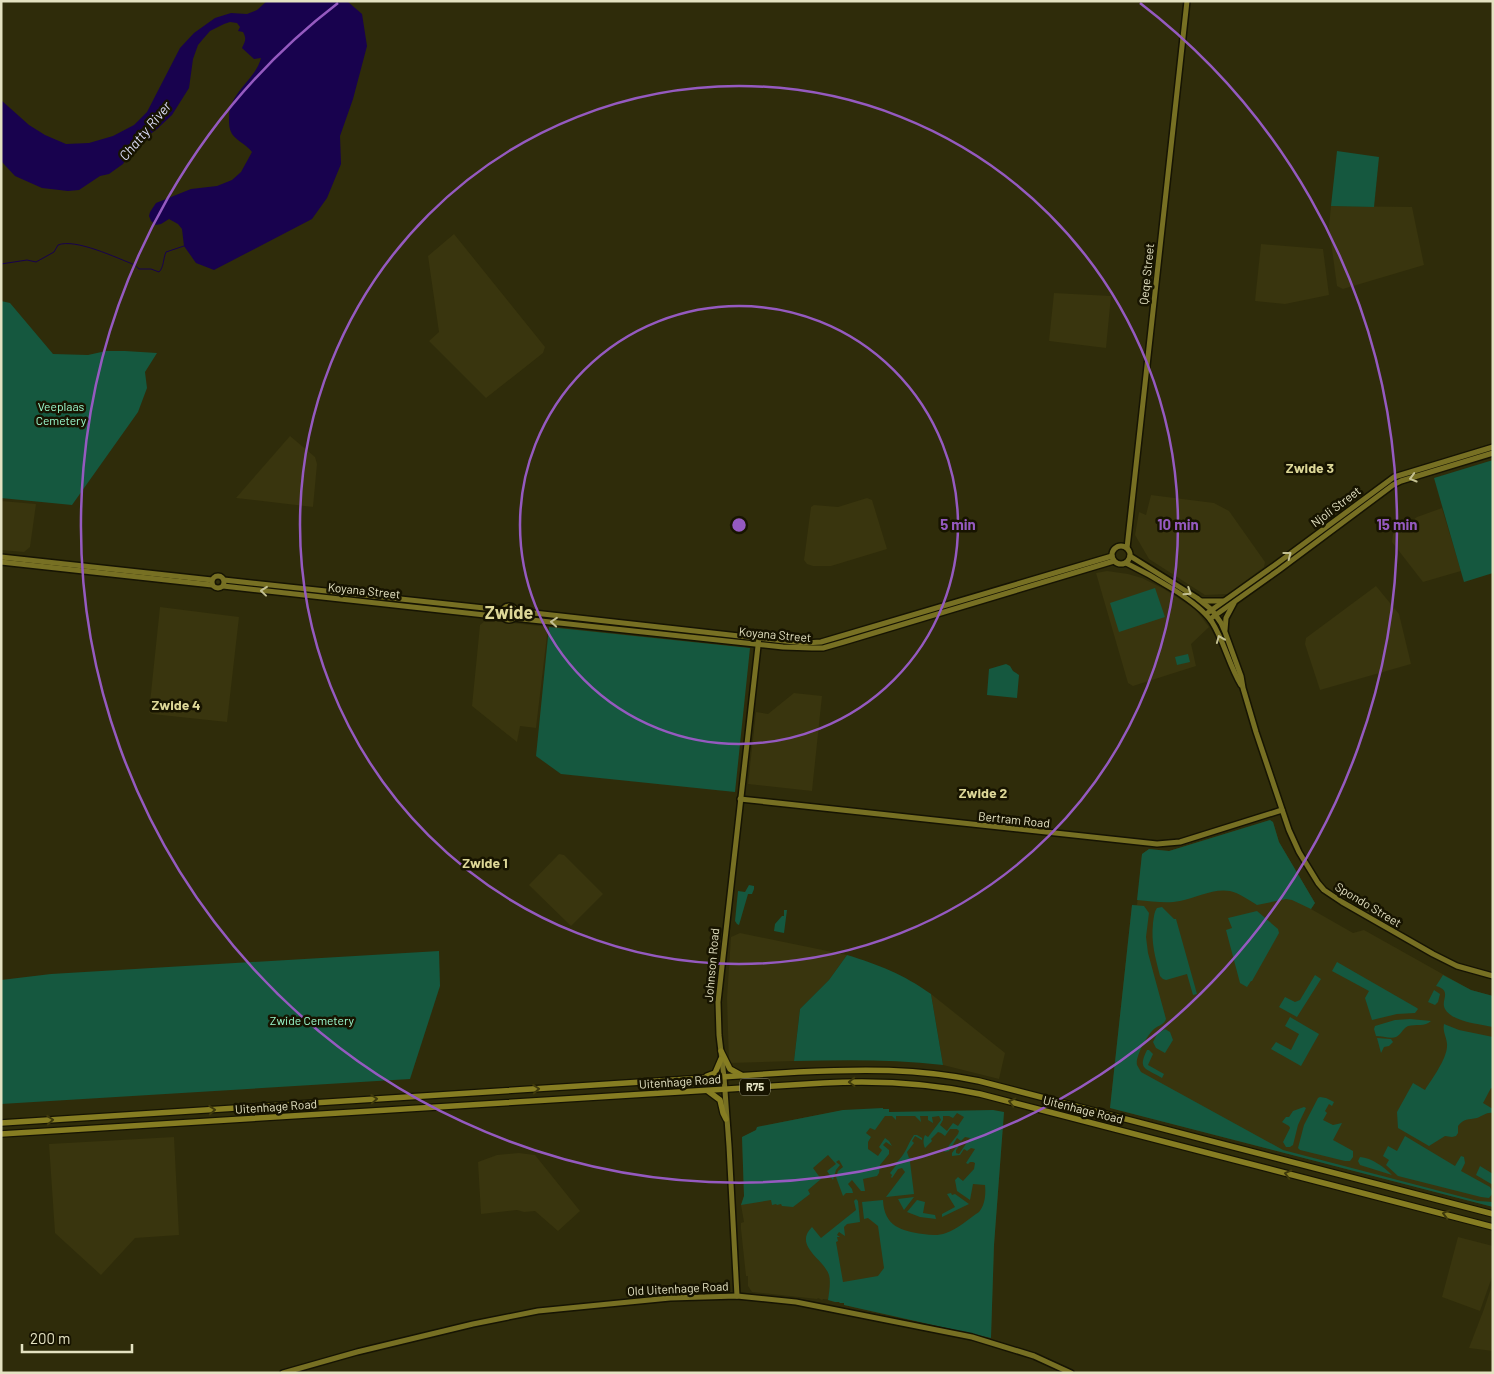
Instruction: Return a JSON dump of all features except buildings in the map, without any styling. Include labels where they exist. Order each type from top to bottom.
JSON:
[{"type":"main road","name":"Qeqe Street","points":[[1127,548],[1187,1]]},
{"type":"main road","name":"Njoli Street","points":[[1214,612],[1225,600],[1394,477],[1493,447]]},
{"type":"main road","name":"Njoli Street","points":[[1208,616],[1236,600],[1393,485],[1493,453]]},
{"type":"main road","points":[[1121,546],[1127,548],[1130,556],[1126,563],[1119,564],[1113,558],[1114,549],[1121,546]]},
{"type":"main road","name":"Spondo Street","points":[[1130,556],[1201,601],[1214,612],[1226,632],[1294,843],[1318,882],[1332,896],[1439,957],[1457,966],[1493,976]]},
{"type":"main road","name":"Koyana Street","points":[[1,557],[212,582],[218,588],[224,583],[503,610],[509,606],[514,607],[516,611],[806,643],[831,640],[1113,558]]},
{"type":"main road","name":"Koyana Street","points":[[212,582],[215,576],[219,576],[224,583],[503,616],[509,620],[513,618],[797,648],[823,648],[1113,558]]},
{"type":"main road","name":"Koyana Street","points":[[1,562],[212,582]]},
{"type":"main road","name":"Spondo Street","points":[[1126,563],[1193,603],[1208,616],[1216,628],[1228,660],[1243,688]]},
{"type":"main road","points":[[1201,601],[1225,600]]},
{"type":"main road","points":[[1226,632],[1226,618],[1236,600]]},
{"type":"main road","points":[[503,610],[503,616]]},
{"type":"main road","points":[[513,618],[516,611]]},
{"type":"main road","name":"Johnson Road","points":[[736,1296],[724,1077],[718,1023],[719,993],[759,638]]},
{"type":"main road","name":"Bertram Road","points":[[740,799],[1157,844],[1180,842],[1282,810]]},
{"type":"main road","points":[[720,1051],[730,1069],[743,1076]]},
{"type":"main road","points":[[704,1079],[716,1072],[721,1059]]},
{"type":"main road","name":"Uitenhage Road","points":[[1,1123],[860,1069],[908,1071],[964,1078],[1026,1093],[1493,1214]]},
{"type":"main road","name":"Uitenhage Road","points":[[1,1134],[864,1081],[904,1083],[965,1091],[1493,1227]]},
{"type":"main road","points":[[706,1090],[720,1100],[726,1119]]},
{"type":"main road","name":"Old Uitenhage Road","points":[[283,1373],[374,1348],[482,1322],[538,1311],[670,1298],[736,1296],[796,1302],[972,1337],[1034,1356],[1071,1373]]},
{"type":"shaded area","points":[[1331,206],[1412,207],[1424,265],[1343,289],[1337,286],[1329,227]]},
{"type":"shaded area","points":[[454,234],[545,347],[543,353],[486,398],[429,341],[439,332],[428,256]]},
{"type":"shaded area","points":[[1261,244],[1323,249],[1329,295],[1285,304],[1255,301]]},
{"type":"shaded area","points":[[1054,293],[1111,296],[1106,348],[1049,341]]},
{"type":"shaded area","points":[[290,436],[315,457],[317,464],[313,507],[236,498]]},
{"type":"shaded area","points":[[1151,495],[1214,503],[1229,511],[1265,562],[1264,567],[1228,594],[1205,595],[1149,559],[1135,535],[1139,512],[1146,515]]},
{"type":"shaded area","points":[[867,498],[872,500],[887,549],[831,566],[807,564],[804,560],[811,507],[814,505],[838,507]]},
{"type":"shaded area","points":[[1,501],[36,504],[30,547],[24,552],[1,550]]},
{"type":"shaded area","points":[[1442,508],[1461,571],[1423,582],[1392,542],[1393,534],[1417,517]]},
{"type":"shaded area","points":[[1107,571],[1142,578],[1164,589],[1195,609],[1209,627],[1191,644],[1196,666],[1133,686],[1128,683],[1096,573]]},
{"type":"shaded area","points":[[1376,586],[1399,614],[1411,664],[1320,690],[1305,644],[1306,638]]},
{"type":"shaded area","points":[[160,607],[239,617],[227,722],[152,714],[149,712]]},
{"type":"shaded area","points":[[486,620],[548,627],[536,728],[520,726],[517,742],[472,706],[480,625]]},
{"type":"shaded area","points":[[794,693],[822,696],[812,791],[748,784],[756,712],[768,714]]},
{"type":"shaded area","points":[[1270,820],[1273,822],[1279,842],[1315,903],[1311,909],[1353,933],[1364,930],[1471,990],[1493,996],[1493,1207],[1110,1108],[1132,905],[1137,905],[1142,854],[1149,849],[1169,851]]},
{"type":"shaded area","points":[[559,854],[564,855],[603,894],[571,926],[529,885]]},
{"type":"shaded area","points":[[740,933],[847,955],[829,980],[800,1009],[794,1061],[729,1063],[727,998],[731,937]]},
{"type":"shaded area","points":[[931,994],[1005,1053],[999,1079],[943,1065]]},
{"type":"shaded area","points":[[843,1110],[882,1112],[1004,1112],[994,1245],[991,1338],[844,1305],[844,1303],[833,1300],[752,1292],[748,1286],[741,1229],[741,1223],[744,1222],[741,1205],[744,1196],[742,1137],[756,1130],[757,1127]]},
{"type":"shaded area","points":[[174,1137],[179,1235],[135,1238],[101,1275],[55,1233],[49,1144]]},
{"type":"shaded area","points":[[519,1153],[535,1155],[580,1211],[558,1231],[535,1211],[524,1212],[517,1210],[481,1214],[478,1162],[497,1155]]},
{"type":"shaded area","points":[[1458,1237],[1493,1246],[1493,1274],[1480,1311],[1442,1297]]},
{"type":"shaded area","points":[[1493,1282],[1493,1351],[1469,1348],[1484,1309]]},
{"type":"green space","points":[[1337,151],[1379,157],[1374,207],[1331,206]]},
{"type":"green space","name":"Veeplaas Cemetery","points":[[1,301],[10,303],[53,354],[88,355],[106,351],[157,353],[145,372],[147,388],[138,412],[72,505],[1,498]]},
{"type":"green space","points":[[1493,460],[1493,573],[1464,582],[1434,478]]},
{"type":"green space","points":[[1155,588],[1165,617],[1119,632],[1110,603]]},
{"type":"green space","points":[[549,627],[750,648],[735,792],[561,774],[536,756]]},
{"type":"green space","points":[[1188,654],[1190,662],[1177,665],[1175,657]]},
{"type":"green space","points":[[1006,664],[1019,675],[1017,698],[987,695],[989,669]]},
{"type":"green space","points":[[1270,820],[1273,822],[1279,842],[1315,903],[1311,909],[1286,899],[1257,905],[1237,893],[1224,890],[1175,902],[1137,900],[1142,854],[1149,849],[1169,851]]},
{"type":"green space","points":[[749,885],[754,886],[754,889],[752,894],[748,894],[739,925],[735,921],[738,891],[745,892]]},
{"type":"green space","points":[[1132,905],[1144,906],[1149,913],[1146,937],[1148,953],[1166,1019],[1163,1024],[1151,1032],[1142,1046],[1137,1061],[1141,1072],[1283,1150],[1478,1201],[1493,1202],[1493,1207],[1110,1108]]},
{"type":"green space","points":[[1162,907],[1176,919],[1197,994],[1193,995],[1187,974],[1166,980],[1160,976],[1154,949],[1153,923],[1155,911],[1157,908]]},
{"type":"green space","points":[[784,910],[787,910],[784,933],[774,931],[775,924],[784,916]]},
{"type":"green space","points":[[1257,911],[1278,929],[1279,933],[1247,987],[1240,983],[1226,930],[1232,928],[1228,918]]},
{"type":"green space","name":"Zwide Cemetery","points":[[439,951],[440,986],[410,1079],[1,1104],[1,980],[51,974]]},
{"type":"green space","points":[[847,955],[890,971],[911,981],[931,994],[943,1065],[850,1060],[794,1061],[800,1009],[829,980]]},
{"type":"green space","points":[[1337,962],[1418,1009],[1415,1013],[1397,1014],[1372,1020],[1365,998],[1369,991],[1332,971]]},
{"type":"green space","points":[[1315,975],[1321,979],[1297,1017],[1279,1007],[1285,997],[1295,1002],[1300,1000]]},
{"type":"green space","points":[[1443,975],[1471,990],[1493,996],[1493,1027],[1460,1020],[1445,1009],[1444,990],[1436,986]]},
{"type":"green space","points":[[1434,990],[1440,994],[1435,1005],[1428,1002]]},
{"type":"green space","points":[[1290,1017],[1319,1034],[1301,1066],[1271,1049],[1276,1042],[1291,1050],[1299,1034],[1285,1026]]},
{"type":"green space","points":[[1395,1020],[1431,1021],[1423,1025],[1408,1026],[1396,1037],[1376,1036],[1375,1026]]},
{"type":"green space","points":[[1444,1024],[1459,1030],[1493,1037],[1493,1089],[1491,1088],[1483,1103],[1493,1109],[1493,1113],[1464,1120],[1458,1126],[1456,1136],[1445,1136],[1429,1146],[1398,1128],[1397,1112],[1413,1083],[1425,1090],[1435,1075],[1447,1047]]},
{"type":"green space","points":[[1165,1029],[1170,1032],[1173,1040],[1165,1053],[1156,1048],[1153,1042],[1157,1034]]},
{"type":"green space","points":[[1377,1038],[1391,1039],[1393,1042],[1389,1046],[1384,1047],[1381,1053]]},
{"type":"green space","points":[[1147,1050],[1153,1054],[1148,1065],[1164,1074],[1162,1078],[1143,1065]]},
{"type":"green space","points":[[1320,1097],[1334,1102],[1332,1106],[1329,1104],[1323,1120],[1333,1125],[1342,1123],[1333,1140],[1353,1151],[1353,1157],[1350,1161],[1298,1148],[1304,1125]]},
{"type":"green space","points":[[883,1108],[889,1109],[889,1112],[993,1110],[1004,1112],[994,1245],[991,1338],[828,1300],[829,1275],[808,1246],[806,1240],[807,1234],[812,1227],[821,1238],[856,1210],[854,1201],[856,1199],[858,1201],[860,1222],[847,1224],[844,1227],[845,1236],[839,1232],[837,1235],[840,1237],[837,1237],[838,1241],[836,1242],[843,1282],[878,1276],[884,1268],[878,1226],[868,1218],[864,1219],[862,1202],[883,1200],[887,1216],[895,1226],[915,1233],[929,1235],[940,1235],[950,1231],[979,1212],[985,1199],[985,1185],[973,1184],[970,1200],[957,1191],[955,1180],[958,1177],[963,1181],[974,1169],[975,1163],[966,1163],[975,1149],[971,1148],[967,1151],[964,1149],[960,1155],[952,1156],[960,1142],[956,1150],[956,1153],[959,1154],[970,1138],[965,1137],[961,1141],[957,1138],[949,1151],[944,1152],[959,1131],[957,1129],[950,1129],[945,1136],[938,1132],[925,1148],[924,1146],[925,1135],[928,1137],[941,1120],[939,1116],[932,1117],[933,1123],[928,1120],[928,1116],[920,1116],[921,1122],[915,1116],[896,1116],[896,1120],[892,1116],[885,1116],[875,1130],[870,1128],[866,1133],[871,1137],[868,1142],[868,1149],[878,1156],[882,1150],[879,1147],[885,1138],[892,1146],[886,1142],[883,1145],[889,1150],[889,1154],[880,1165],[877,1176],[863,1179],[865,1191],[861,1191],[852,1180],[848,1184],[853,1193],[846,1193],[843,1196],[836,1177],[838,1171],[843,1167],[839,1160],[836,1162],[840,1165],[836,1170],[833,1180],[827,1171],[836,1164],[828,1155],[813,1168],[821,1179],[808,1190],[810,1194],[793,1207],[782,1206],[781,1204],[772,1205],[771,1200],[741,1205],[744,1196],[742,1137],[756,1130],[757,1127],[843,1110]],"holes":[[[957,1113],[964,1117],[958,1126],[953,1123],[947,1131],[940,1125],[943,1116],[953,1118]]]},
{"type":"green space","points":[[1306,1108],[1298,1125],[1293,1145],[1286,1147],[1283,1142],[1290,1128],[1282,1122],[1293,1111]]},
{"type":"green space","points":[[914,1135],[922,1138],[922,1140],[915,1136],[912,1141],[914,1143],[907,1152],[909,1158],[912,1158],[910,1162],[914,1194],[886,1197],[905,1172],[902,1168],[898,1169],[892,1178],[890,1173]]},
{"type":"green space","points":[[1405,1136],[1455,1166],[1461,1156],[1464,1157],[1465,1163],[1461,1171],[1490,1187],[1493,1193],[1489,1198],[1481,1197],[1398,1176],[1386,1165],[1389,1160],[1383,1156],[1388,1146],[1397,1151]]},
{"type":"green space","points":[[1360,1157],[1378,1163],[1392,1175],[1360,1165],[1358,1161]]},
{"type":"green space","points":[[1480,1166],[1493,1174],[1493,1185],[1476,1175]]},
{"type":"green space","points":[[951,1193],[969,1204],[942,1217],[942,1214],[955,1207],[947,1194]]},
{"type":"green space","points":[[914,1197],[904,1210],[898,1199]]},
{"type":"green space","points":[[917,1200],[925,1202],[923,1213],[935,1215],[936,1219],[920,1217],[907,1212]]},
{"type":"water","name":"Chatty River","points":[[267,1],[347,1],[362,14],[367,46],[353,99],[340,136],[341,164],[327,198],[312,219],[214,270],[196,263],[184,246],[182,229],[178,224],[169,219],[156,225],[149,216],[156,203],[191,189],[217,186],[232,180],[241,172],[252,152],[231,132],[229,123],[230,110],[237,94],[253,74],[261,58],[254,59],[242,48],[245,36],[243,32],[238,31],[240,27],[237,23],[230,22],[224,24],[210,31],[203,39],[198,45],[193,59],[189,88],[172,115],[156,130],[135,145],[123,164],[109,174],[100,176],[79,190],[68,191],[42,188],[15,176],[1,161],[1,100],[29,125],[45,135],[66,144],[89,143],[113,136],[134,125],[147,112],[180,48],[194,33],[215,18],[231,13],[247,14],[257,10]]},
{"type":"waterway","points":[[1,264],[27,260],[36,262],[54,252],[58,245],[75,244],[135,265],[139,269],[151,269],[159,272],[162,268],[166,252],[184,246]]},
{"type":"district","name":"Zwide 3","points":[[1310,468]]},
{"type":"district","name":"Zwide","points":[[509,613]]},
{"type":"district","name":"Zwide 4","points":[[176,705]]},
{"type":"district","name":"Zwide 2","points":[[983,793]]},
{"type":"district","name":"Zwide 1","points":[[485,863]]}]
